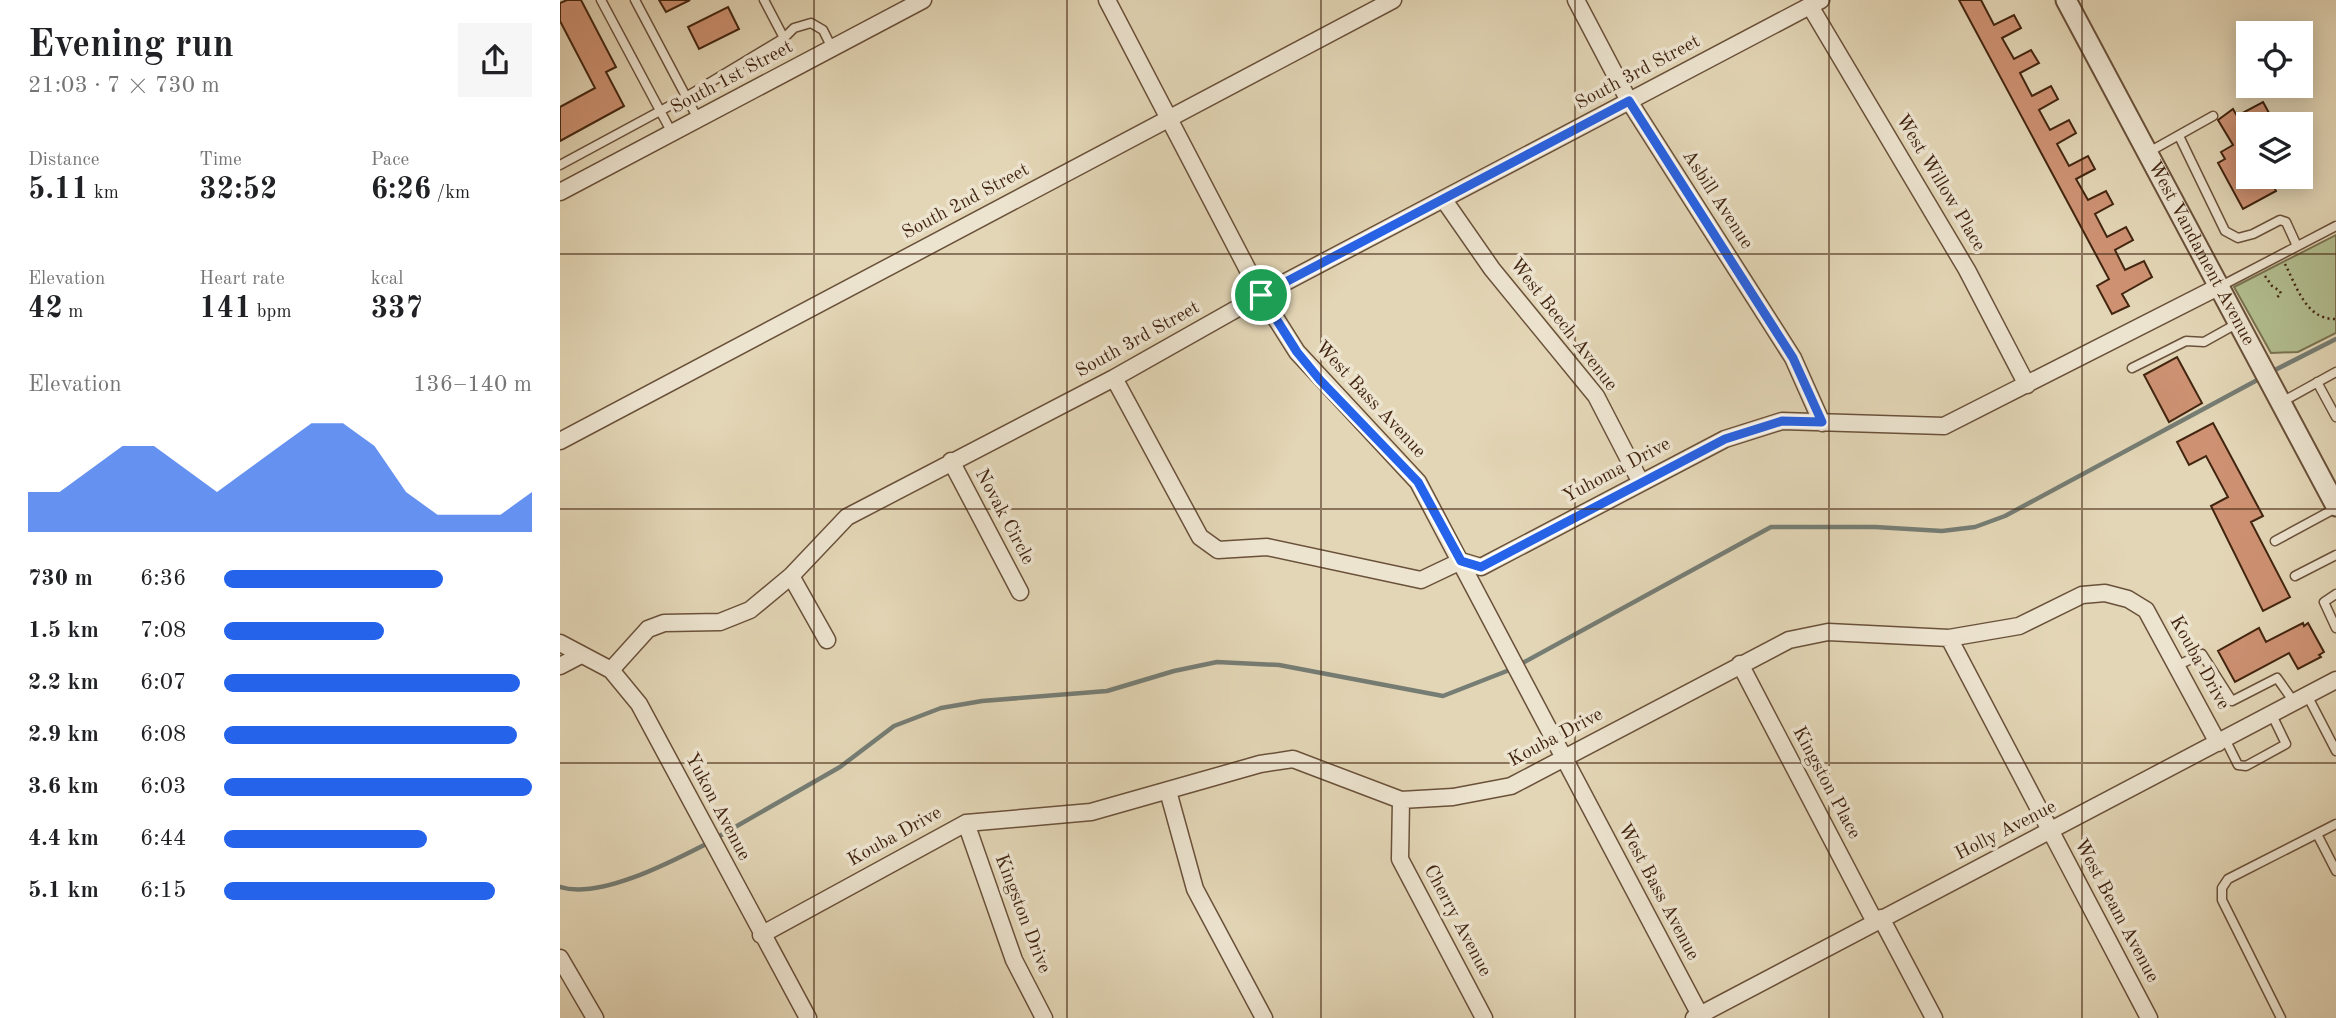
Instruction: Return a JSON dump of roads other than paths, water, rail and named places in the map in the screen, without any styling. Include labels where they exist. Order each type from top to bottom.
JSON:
[{"type":"street","name":"West Bass Avenue","points":[[1107,0],[1261,295],[1297,352],[1320,380],[1418,482],[1563,758],[1706,1015]]},
{"type":"street","name":"South 2nd Street","points":[[560,441],[1393,0]]},
{"type":"street","name":"Asbill Avenue","points":[[1576,0],[1629,101],[1793,358],[1822,422]]},
{"type":"street","name":"West Vandament Avenue","points":[[2066,0],[2336,507]]},
{"type":"street","name":"South 1st Street","points":[[560,192],[918,1]]},
{"type":"street","name":"South 3rd Street","points":[[611,670],[648,629],[664,623],[719,622],[750,610],[791,576],[847,517],[1114,378],[1261,295],[1815,3]]},
{"type":"street","name":"West Willow Place","points":[[1815,3],[1967,270],[2027,385]]},
{"type":"street","name":"West Beech Avenue","points":[[1444,200],[1492,270],[1595,396],[1640,481]]},
{"type":"street","name":"Yuhoma Drive","points":[[1114,378],[1200,537],[1218,550],[1267,547],[1420,580],[1461,561],[1481,567],[1640,481],[1725,439],[1782,421],[1944,426],[2218,287]]},
{"type":"street","name":"Novak Circle","points":[[951,461],[1020,592]]},
{"type":"street","points":[[791,576],[827,640]]},
{"type":"street","name":"Kouba Drive","points":[[761,934],[966,823],[1091,811],[1259,764],[1293,759],[1401,800],[1453,797],[1511,786],[1789,640],[1828,632],[1949,638],[2019,626],[2082,594],[2105,593],[2128,599],[2146,610],[2176,666],[2222,741]]},
{"type":"street","name":"West Beam Avenue","points":[[1949,638],[2149,1018]]},
{"type":"street","name":"Yukon Avenue","points":[[560,643],[611,670],[639,704],[808,1018]]},
{"type":"street","points":[[560,666],[581,655]]},
{"type":"street","name":"Kingston Place","points":[[1740,664],[1934,1018]]},
{"type":"street","name":"Holly Avenue","points":[[1706,1015],[1878,920],[2336,680]]},
{"type":"street","points":[[1168,791],[1195,889],[1264,1018]]},
{"type":"street","name":"Cherry Avenue","points":[[1401,800],[1398,816],[1400,859],[1484,1018]]},
{"type":"street","name":"Kingston Drive","points":[[966,823],[1014,960],[1044,1018]]},
{"type":"street","points":[[560,958],[594,1018]]},
{"type":"lane","points":[[601,0],[672,133]]},
{"type":"lane","points":[[635,0],[698,119]]},
{"type":"lane","points":[[764,0],[785,37]]},
{"type":"lane","points":[[560,164],[686,97],[785,37],[794,28],[811,23],[823,30],[832,48]]},
{"type":"lane","points":[[2147,153],[2213,116]]},
{"type":"lane","points":[[2179,135],[2225,231],[2238,238],[2280,220],[2286,222],[2297,246]]},
{"type":"lane","points":[[2218,287],[2336,226]]},
{"type":"lane","points":[[2132,368],[2186,341],[2204,342],[2238,323]]},
{"type":"lane","points":[[2276,396],[2317,383],[2336,372]]},
{"type":"lane","points":[[2317,383],[2336,417]]},
{"type":"lane","points":[[2275,541],[2336,507]]},
{"type":"lane","points":[[2295,576],[2336,555]]},
{"type":"lane","points":[[2336,594],[2324,602],[2336,628]]},
{"type":"lane","points":[[2176,666],[2202,654],[2232,701],[2269,680],[2280,680],[2300,699],[2336,751]]},
{"type":"lane","points":[[2222,741],[2238,765],[2246,766],[2286,744],[2272,715]]},
{"type":"lane","points":[[2281,1018],[2222,900],[2222,888],[2228,880],[2336,824]]},
{"type":"lane","points":[[2317,834],[2336,871]]},
{"type":"waterway","points":[[2271,372],[2336,339]]},
{"type":"waterway","points":[[1519,665],[1771,527],[1875,527],[1942,531],[1975,527],[2005,516],[2261,378]]},
{"type":"waterway","points":[[716,838],[840,767],[894,726],[941,708],[982,701],[1107,691],[1174,671],[1217,662],[1279,665],[1443,696],[1512,669]]},
{"type":"waterway","points":[[560,887],[576,890],[615,884],[708,843]]}]
